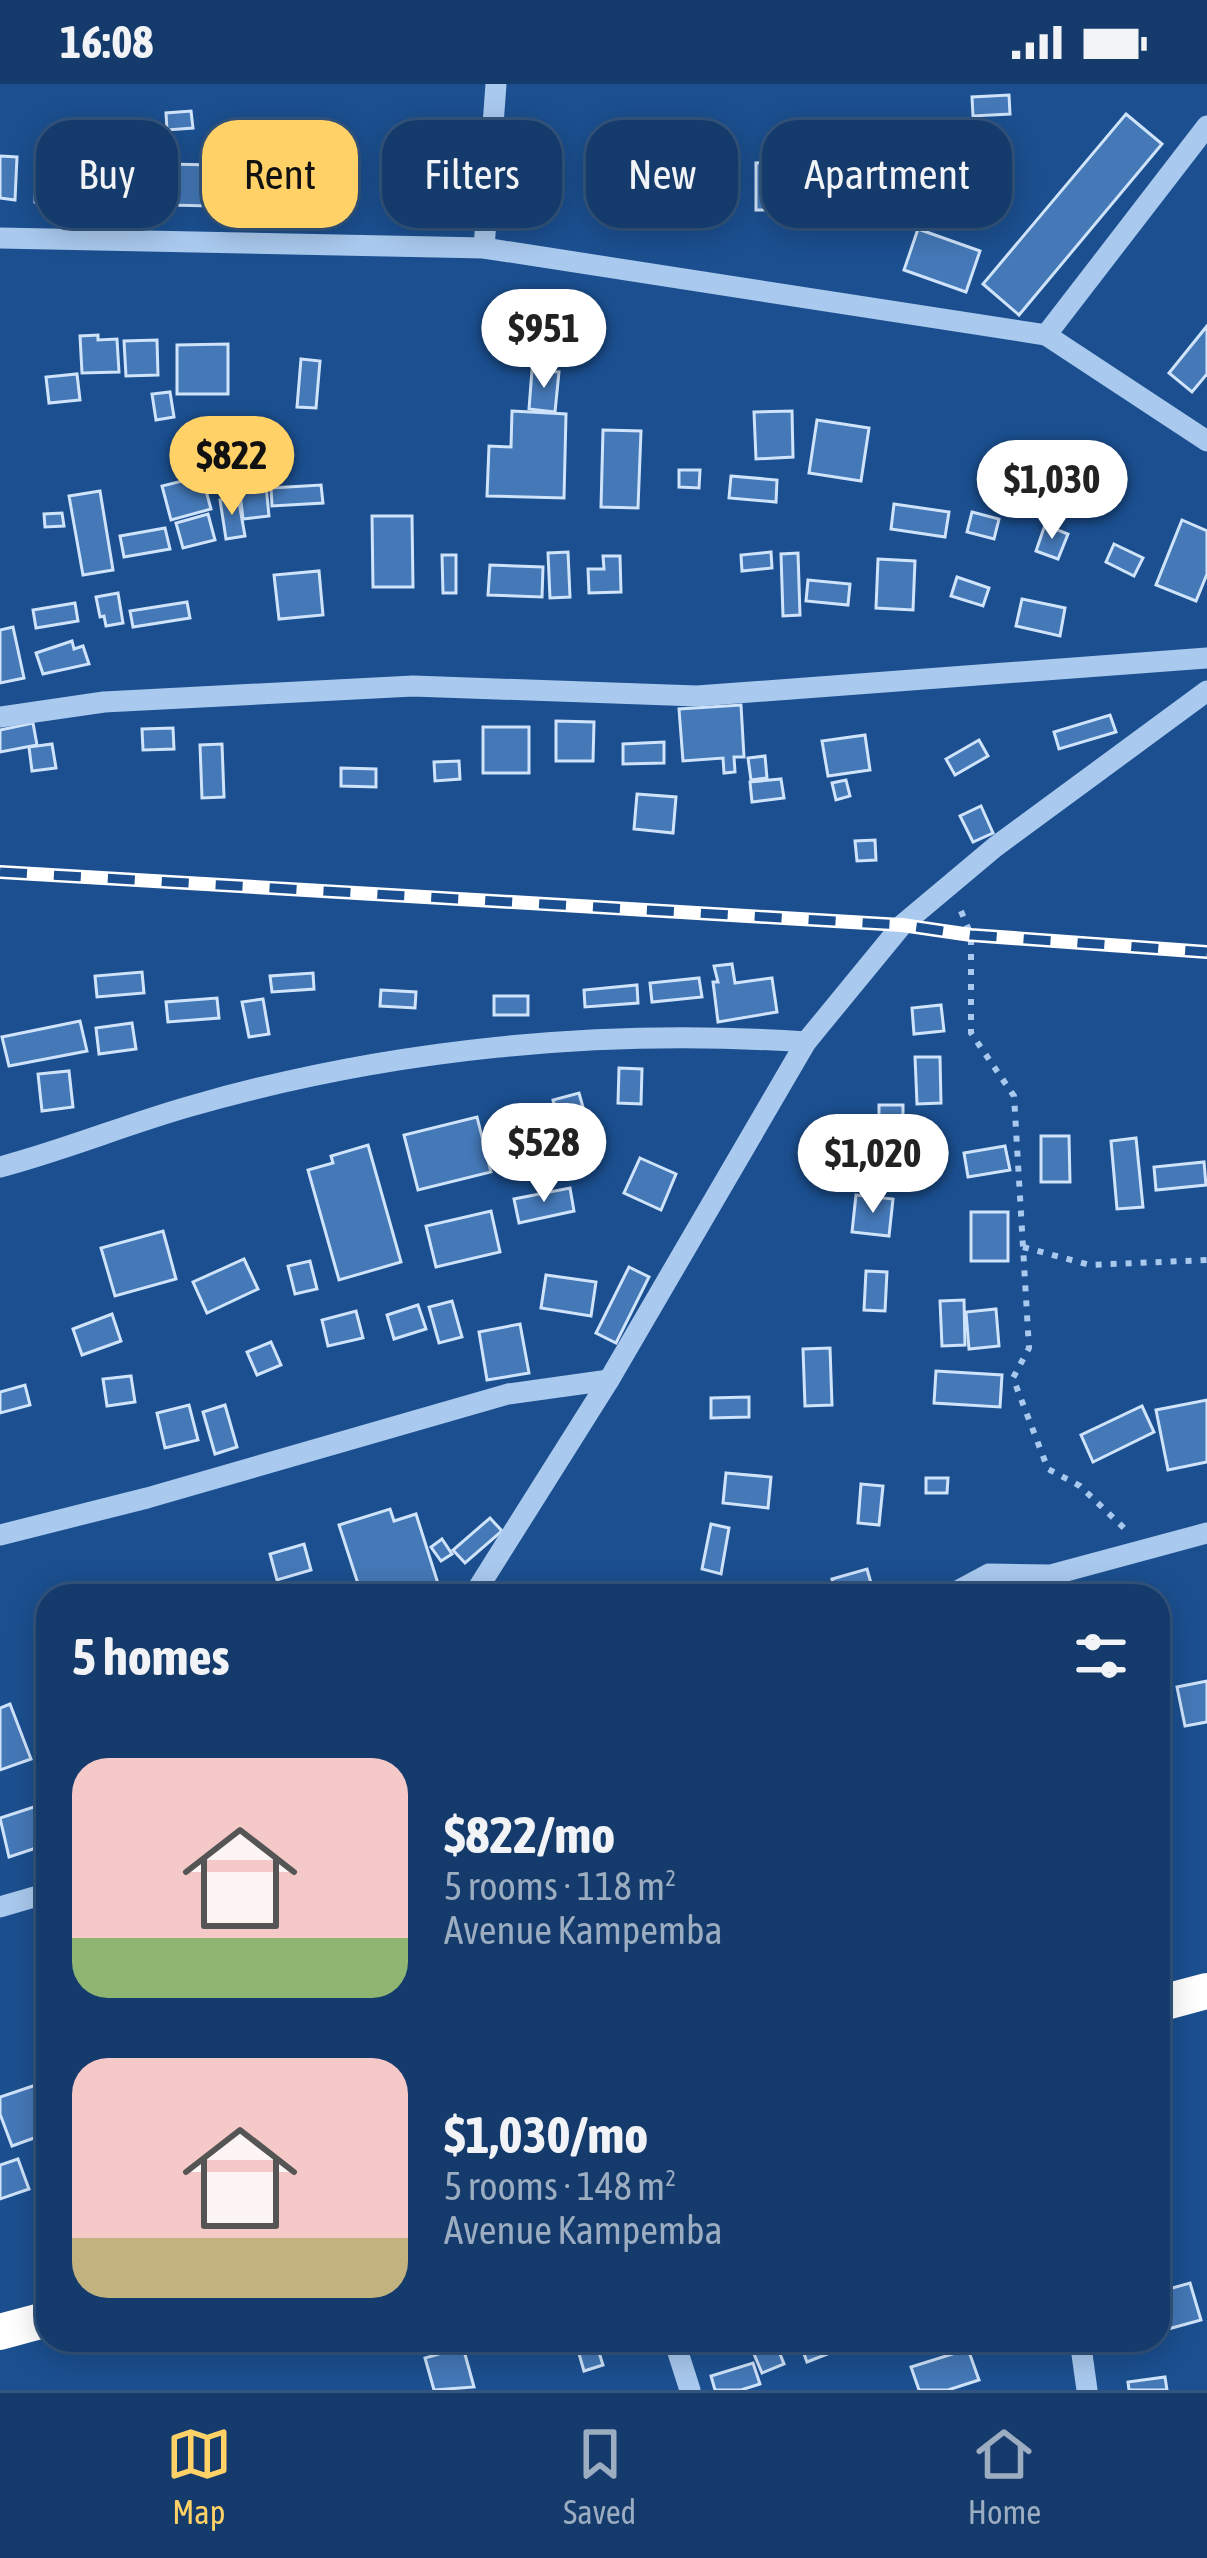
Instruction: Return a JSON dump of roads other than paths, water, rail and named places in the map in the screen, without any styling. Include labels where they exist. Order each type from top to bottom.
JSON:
[{"type":"highway","points":[[1170,2001],[1207,1991]]},
{"type":"highway","points":[[0,2332],[36,2322]]},
{"type":"street","points":[[484,248],[496,84]]},
{"type":"street","points":[[1046,335],[1207,126]]},
{"type":"street","points":[[0,238],[484,248],[1046,335],[1207,441]]},
{"type":"street","points":[[0,716],[104,702],[412,686],[697,697],[1207,658]]},
{"type":"street","points":[[481,1584],[609,1380],[806,1042],[902,925],[994,847],[1207,691]]},
{"type":"street","points":[[0,1166],[194,1105],[382,1064],[521,1045],[720,1036],[806,1042]]},
{"type":"street","points":[[0,1534],[147,1498],[508,1394],[609,1380]]},
{"type":"street","points":[[970,1584],[989,1574],[1051,1575],[1207,1532]]},
{"type":"street","points":[[0,1906],[36,1896]]},
{"type":"street","points":[[678,2352],[690,2390]]},
{"type":"street","points":[[1082,2352],[1087,2390]]},
{"type":"railway","points":[[0,872],[902,925],[971,935],[1207,952]]}]
